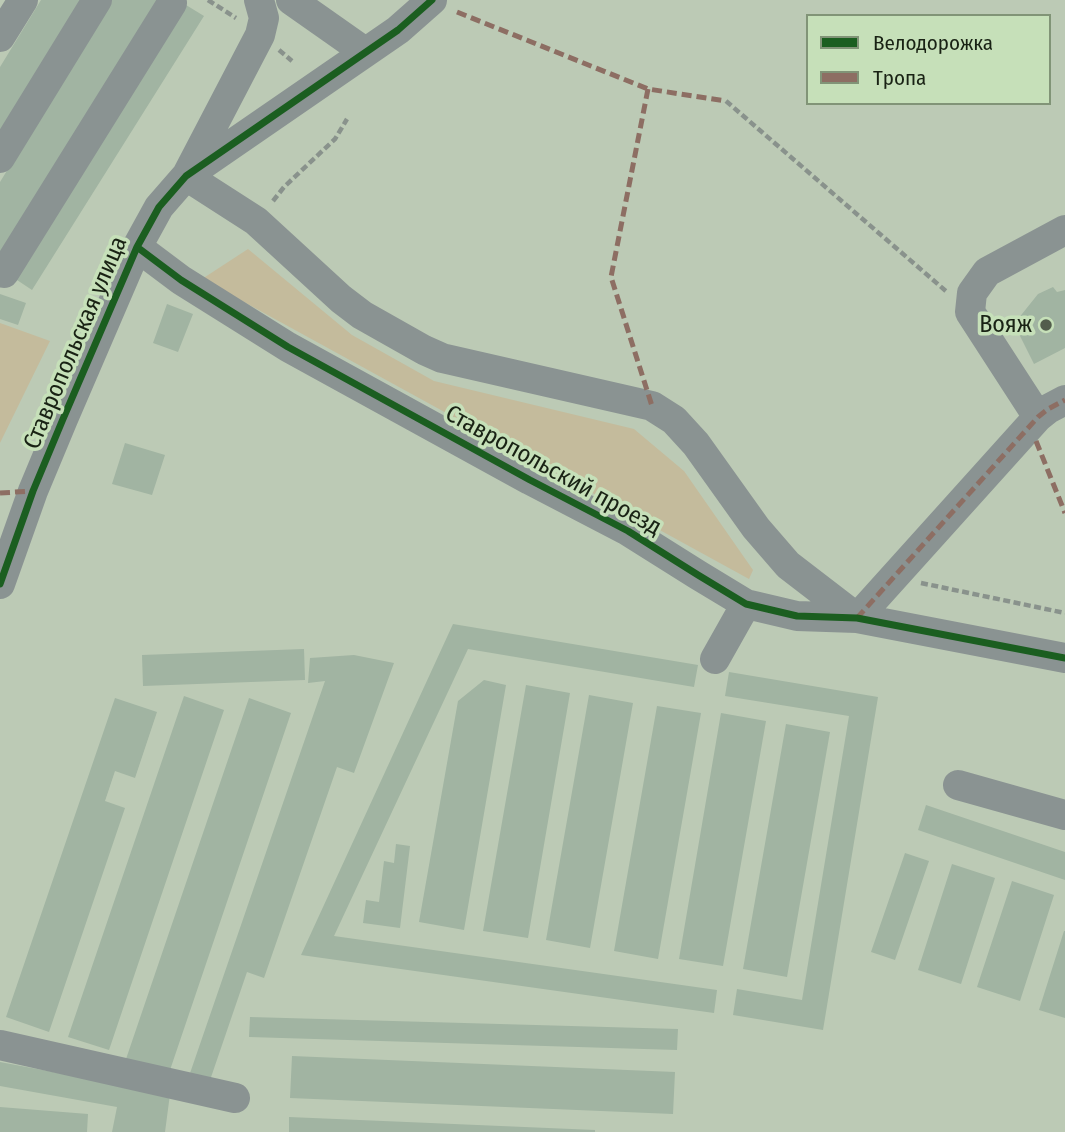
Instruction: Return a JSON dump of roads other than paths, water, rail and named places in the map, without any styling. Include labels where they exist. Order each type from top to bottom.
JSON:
[{"type":"street","points":[[0,37],[23,0]]},
{"type":"street","points":[[0,158],[97,0]]},
{"type":"street","points":[[186,176],[260,35],[264,18],[260,0]]},
{"type":"street","points":[[291,0],[365,52]]},
{"type":"street","name":"Ставропольская улица","points":[[0,584],[33,491],[137,247],[159,207],[186,176],[398,30],[432,0]]},
{"type":"street","points":[[0,272],[4,273],[173,3]]},
{"type":"street","name":"Ставропольский проезд","points":[[186,176],[256,221],[341,299],[424,350],[442,358],[652,406],[674,420],[696,444],[756,528],[788,565],[857,618]]},
{"type":"street","points":[[857,618],[892,577],[1057,407],[970,312],[972,293],[987,272],[1065,230]]},
{"type":"street","name":"Ставропольский проезд","points":[[137,247],[181,280],[288,347],[628,531],[746,604],[797,616],[857,618],[1065,657]]},
{"type":"street","points":[[715,659],[746,604]]},
{"type":"street","points":[[958,785],[1064,812]]},
{"type":"street","points":[[0,1045],[235,1098]]},
{"type":"place","name":"Вояж","points":[[1046,325]]}]
